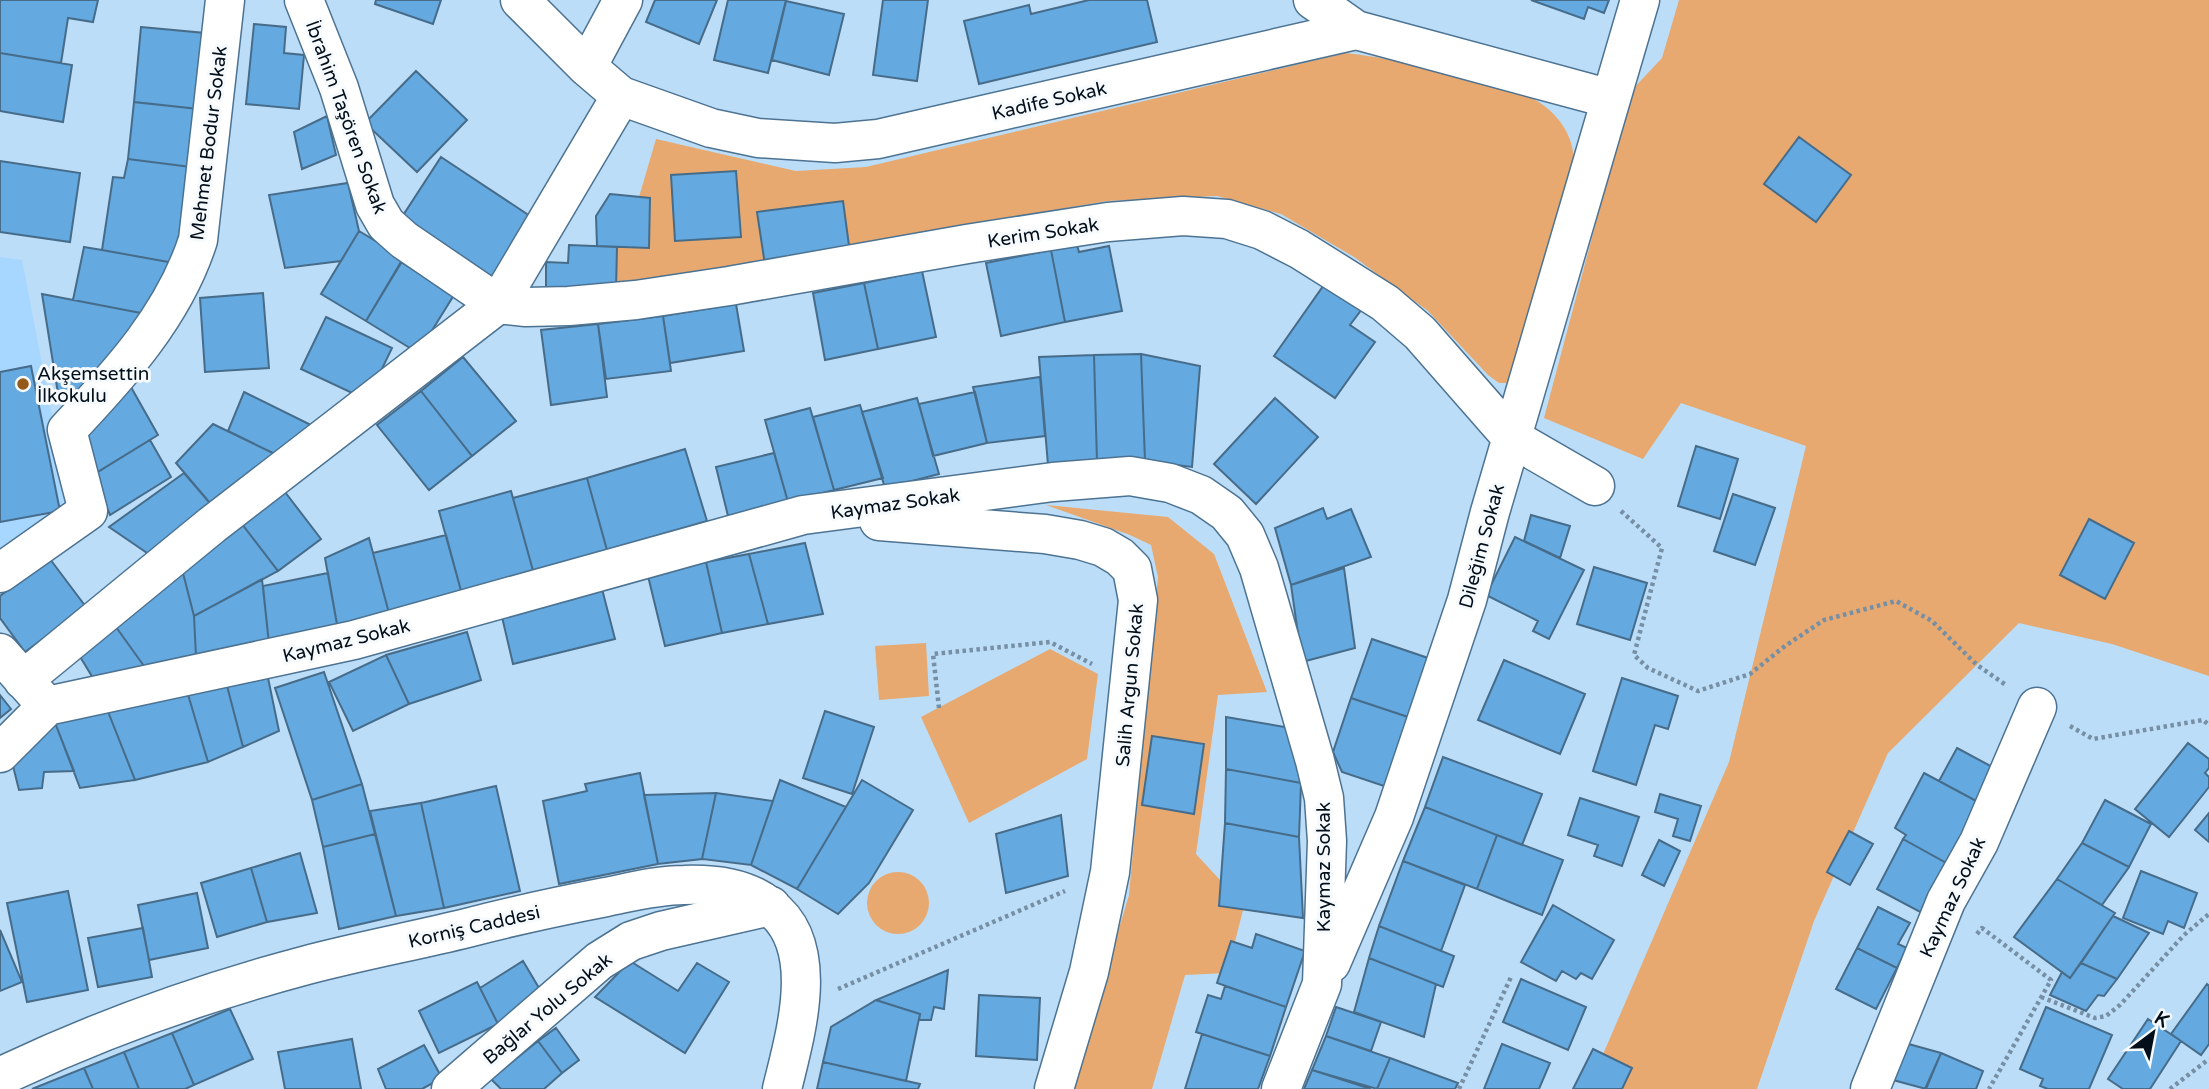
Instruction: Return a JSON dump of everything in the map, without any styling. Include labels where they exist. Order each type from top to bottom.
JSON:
[{"type":"street","name":"Mehmet Bodur Sokak","points":[[0,573],[88,511],[67,430],[131,358],[171,301],[189,267],[198,240],[225,0]]},
{"type":"street","name":"İbrahim Taşören Sokak","points":[[304,0],[340,88],[375,205],[386,224],[404,240],[498,304]]},
{"type":"street","name":"Kadife Sokak","points":[[520,0],[621,96],[711,128],[758,138],[835,143],[878,139],[1356,30],[1611,99]]},
{"type":"street","points":[[587,66],[623,0]]},
{"type":"street","points":[[1313,0],[1356,30]]},
{"type":"street","name":"Dileğim Sokak","points":[[1322,984],[1394,817],[1467,600],[1640,0]]},
{"type":"street","points":[[0,753],[23,680],[212,525],[498,304],[621,96]]},
{"type":"street","name":"Kerim Sokak","points":[[498,304],[558,307],[636,300],[1108,222],[1183,216],[1227,219],[1262,230],[1299,249],[1385,303],[1420,333],[1512,438],[1595,486]]},
{"type":"street","name":"Kaymaz Sokak","points":[[23,680],[354,640],[803,515],[1053,482],[1130,476],[1170,483],[1201,495],[1227,513],[1245,536],[1259,568],[1324,798],[1327,841],[1322,984],[1281,1089]]},
{"type":"street","name":"Salih Argun Sokak","points":[[803,515],[1045,534],[1103,547],[1120,557],[1132,569],[1138,600],[1110,872],[1089,972],[1054,1089]]},
{"type":"street","name":"Kaymaz Sokak","points":[[1870,1089],[1946,901],[1979,842],[2037,707]]},
{"type":"street","name":"Korniş Caddesi","points":[[0,1077],[109,1030],[236,985],[310,964],[526,913],[682,885],[717,886],[747,892],[771,906],[791,929],[799,948],[799,1006],[782,1089]]},
{"type":"street","name":"Bağlar Yolu Sokak","points":[[450,1089],[599,961],[631,941],[661,931],[771,906]]},
{"type":"path","points":[[1595,486],[1661,548],[1634,655],[1648,668],[1698,691],[1750,674],[1824,620],[1896,601],[1932,621],[1977,665],[2037,707],[2093,739],[2203,720],[2209,725]]},
{"type":"path","points":[[939,708],[933,653],[1050,642],[1130,684]]},
{"type":"path","points":[[799,1006],[1110,872]]},
{"type":"path","points":[[2041,997],[2095,1018],[2106,1016],[2184,935],[2209,914]]},
{"type":"path","points":[[1974,937],[1982,928],[2050,980],[1989,1089]]},
{"type":"path","points":[[1459,1089],[1512,975]]},
{"type":"path","points":[[2170,1089],[2209,1059]]},
{"type":"shaded area","points":[[1679,0],[2209,0],[2209,676],[2112,644],[2019,623],[1888,753],[1814,921],[1757,1089],[1588,1089],[1729,762],[1806,446],[1681,403],[1643,459],[1544,418],[1631,91],[1662,58]]},
{"type":"shaded area","points":[[1346,53],[1449,71],[1504,87],[1543,105],[1566,131],[1572,146],[1574,164],[1509,383],[1499,383],[1488,375],[1428,311],[1354,257],[1281,214],[1217,196],[1108,201],[976,223],[850,253],[616,290],[617,247],[649,248],[650,199],[639,197],[656,139],[796,171],[866,167]]},
{"type":"shaded area","name":"Akşemsettin İlkokulu","points":[[0,257],[22,260],[70,509],[0,560]]},
{"type":"shaded area","points":[[1046,505],[1168,517],[1214,554],[1267,692],[1218,695],[1196,854],[1244,906],[1227,973],[1185,975],[1152,1089],[1071,1089],[1129,895],[1158,577],[1151,545]]},
{"type":"shaded area","points":[[926,643],[929,696],[879,700],[875,646]]},
{"type":"shaded area","points":[[1050,649],[1098,674],[1087,759],[969,823],[921,717]]},
{"type":"shaded area","points":[[898,872],[920,881],[929,903],[920,925],[898,934],[876,925],[867,903],[876,881]]},
{"type":"building","points":[[0,0],[98,0],[93,22],[68,18],[61,63],[0,53]]},
{"type":"building","points":[[376,0],[441,0],[433,24],[375,4]]},
{"type":"building","points":[[655,0],[717,0],[699,44],[646,22]]},
{"type":"building","points":[[728,0],[786,0],[768,73],[714,60]]},
{"type":"building","points":[[883,0],[928,0],[917,81],[873,75]]},
{"type":"building","points":[[1089,0],[1147,0],[1157,42],[979,84],[964,21],[1029,5],[1031,14]]},
{"type":"building","points":[[1531,0],[1609,0],[1604,13],[1588,7],[1584,19]]},
{"type":"building","points":[[786,1],[844,14],[829,75],[772,60]]},
{"type":"building","points":[[254,24],[286,27],[284,53],[304,55],[299,109],[246,104]]},
{"type":"building","points":[[141,27],[205,33],[198,109],[134,102]]},
{"type":"building","points":[[0,53],[72,65],[63,122],[0,111]]},
{"type":"building","points":[[416,71],[467,120],[417,172],[365,123]]},
{"type":"building","points":[[134,102],[198,109],[191,167],[128,159]]},
{"type":"building","points":[[327,116],[336,155],[302,169],[294,132]]},
{"type":"building","points":[[1799,137],[1851,175],[1816,222],[1764,184]]},
{"type":"building","points":[[441,157],[533,218],[492,280],[400,220]]},
{"type":"building","points":[[128,159],[191,167],[174,263],[102,250],[113,177],[124,178]]},
{"type":"building","points":[[0,161],[80,173],[70,242],[0,232]]},
{"type":"building","points":[[736,171],[741,237],[675,241],[671,175]]},
{"type":"building","points":[[348,183],[359,231],[341,261],[285,268],[269,195]]},
{"type":"building","points":[[610,194],[650,198],[649,248],[597,246],[596,216]]},
{"type":"building","points":[[843,201],[850,253],[765,265],[757,212]]},
{"type":"building","points":[[359,231],[404,258],[366,321],[321,294]]},
{"type":"building","points":[[569,245],[617,247],[616,290],[546,288],[546,262],[568,263]]},
{"type":"building","points":[[1077,245],[1079,252],[1109,246],[1122,311],[1065,322],[1051,250]]},
{"type":"building","points":[[84,247],[174,263],[146,314],[73,300]]},
{"type":"building","points":[[1051,250],[1065,322],[1001,336],[986,263]]},
{"type":"building","points":[[401,262],[454,295],[418,353],[366,321]]},
{"type":"building","points":[[922,271],[936,337],[878,349],[864,283]]},
{"type":"building","points":[[1326,282],[1362,309],[1350,325],[1375,342],[1335,398],[1274,356]]},
{"type":"building","points":[[864,283],[878,349],[825,360],[813,293]]},
{"type":"building","points":[[263,293],[269,368],[205,372],[200,298]]},
{"type":"building","points":[[42,294],[146,314],[83,400],[59,400]]},
{"type":"building","points":[[736,304],[744,351],[670,363],[663,316]]},
{"type":"building","points":[[663,316],[671,371],[606,379],[598,324]]},
{"type":"building","points":[[326,317],[392,348],[367,400],[301,369]]},
{"type":"building","points":[[598,324],[607,397],[551,405],[541,330]]},
{"type":"building","points":[[1141,354],[1145,461],[1097,462],[1094,355]]},
{"type":"building","points":[[1141,354],[1200,366],[1192,467],[1145,461]]},
{"type":"building","points":[[1094,355],[1097,462],[1048,465],[1039,357]]},
{"type":"building","points":[[463,357],[516,421],[472,456],[421,391]]},
{"type":"building","points":[[31,366],[60,511],[0,522],[0,372]]},
{"type":"building","points":[[1040,377],[1045,436],[987,443],[973,387]]},
{"type":"building","points":[[127,380],[158,435],[93,475],[78,433]]},
{"type":"building","points":[[421,391],[472,456],[429,490],[377,425]]},
{"type":"building","points":[[244,392],[315,427],[279,456],[228,431]]},
{"type":"building","points":[[975,392],[987,443],[933,456],[919,404]]},
{"type":"building","points":[[917,398],[939,474],[885,488],[862,412]]},
{"type":"building","points":[[1275,398],[1318,437],[1256,504],[1214,464]]},
{"type":"building","points":[[860,405],[883,478],[834,490],[813,417]]},
{"type":"building","points":[[810,408],[834,490],[788,502],[765,420]]},
{"type":"building","points":[[213,424],[279,456],[215,509],[176,463]]},
{"type":"building","points":[[150,440],[171,477],[110,515],[93,475]]},
{"type":"building","points":[[1696,446],[1738,459],[1720,519],[1678,506]]},
{"type":"building","points":[[685,449],[707,521],[607,550],[587,478]]},
{"type":"building","points":[[774,453],[788,502],[728,516],[716,467]]},
{"type":"building","points":[[184,473],[215,509],[153,557],[109,527]]},
{"type":"building","points":[[587,478],[610,561],[535,578],[513,498]]},
{"type":"building","points":[[511,491],[535,578],[463,598],[439,511]]},
{"type":"building","points":[[285,492],[321,539],[278,571],[242,524]]},
{"type":"building","points":[[1733,494],[1775,508],[1755,565],[1714,551]]},
{"type":"building","points":[[1323,508],[1327,519],[1351,509],[1371,557],[1291,585],[1275,528]]},
{"type":"building","points":[[1531,515],[1570,526],[1560,558],[1524,541]]},
{"type":"building","points":[[2089,519],[2134,543],[2105,599],[2060,575]]},
{"type":"building","points":[[242,524],[278,571],[194,616],[183,573]]},
{"type":"building","points":[[446,535],[463,598],[390,617],[373,553]]},
{"type":"building","points":[[1515,537],[1584,570],[1549,639],[1533,631],[1538,621],[1486,595]]},
{"type":"building","points":[[369,538],[390,617],[338,630],[325,558]]},
{"type":"building","points":[[805,543],[823,614],[768,624],[749,554]]},
{"type":"building","points":[[749,554],[768,624],[722,633],[706,562]]},
{"type":"building","points":[[50,559],[86,607],[25,652],[0,618],[0,596]]},
{"type":"building","points":[[706,562],[722,633],[665,646],[648,576]]},
{"type":"building","points":[[1594,567],[1647,583],[1630,640],[1577,624]]},
{"type":"building","points":[[1344,568],[1355,648],[1302,662],[1291,585]]},
{"type":"building","points":[[183,573],[194,616],[196,657],[144,666],[116,627]]},
{"type":"building","points":[[328,573],[338,630],[269,644],[263,586]]},
{"type":"building","points":[[262,579],[269,644],[196,657],[194,616]]},
{"type":"building","points":[[601,585],[615,639],[513,664],[502,617],[574,599],[573,591]]},
{"type":"building","points":[[116,627],[144,666],[93,678],[79,655]]},
{"type":"building","points":[[467,632],[481,680],[409,704],[386,655]]},
{"type":"building","points":[[1372,639],[1431,659],[1411,718],[1351,698]]},
{"type":"building","points":[[386,655],[409,704],[353,731],[329,682]]},
{"type":"building","points":[[1504,660],[1585,694],[1560,754],[1478,720]]},
{"type":"building","points":[[324,672],[362,784],[312,800],[275,688]]},
{"type":"building","points":[[267,673],[279,731],[243,747],[226,682]]},
{"type":"building","points":[[1622,678],[1678,696],[1668,729],[1655,725],[1636,785],[1593,771]]},
{"type":"building","points":[[226,682],[243,747],[208,762],[187,691]]},
{"type":"building","points":[[187,691],[208,762],[135,780],[107,709]]},
{"type":"building","points":[[0,695],[11,709],[0,718]]},
{"type":"building","points":[[1351,698],[1411,718],[1387,787],[1342,772],[1333,752]]},
{"type":"building","points":[[107,709],[135,780],[80,788],[54,720]]},
{"type":"building","points":[[825,711],[874,727],[852,794],[803,778]]},
{"type":"building","points":[[1226,717],[1291,728],[1301,783],[1226,769]]},
{"type":"building","points":[[54,720],[74,771],[44,772],[42,788],[19,790],[11,758]]},
{"type":"building","points":[[1152,736],[1204,744],[1194,814],[1142,805]]},
{"type":"building","points":[[2188,743],[2209,759],[2209,768],[2205,773],[2209,777],[2209,787],[2169,837],[2135,809]]},
{"type":"building","points":[[1957,748],[1998,770],[1980,803],[1939,781]]},
{"type":"building","points":[[1443,757],[1542,794],[1522,845],[1425,807]]},
{"type":"building","points":[[1226,769],[1301,783],[1299,837],[1225,823]]},
{"type":"building","points":[[640,773],[658,864],[559,884],[543,801],[587,791],[585,784]]},
{"type":"building","points":[[1924,773],[1980,803],[1948,864],[1903,839],[1906,835],[1895,828]]},
{"type":"building","points":[[780,780],[846,807],[797,889],[751,865]]},
{"type":"building","points":[[862,780],[913,810],[869,883],[838,914],[797,889]]},
{"type":"building","points":[[362,784],[375,834],[323,847],[312,800]]},
{"type":"building","points":[[496,786],[520,891],[444,908],[421,803]]},
{"type":"building","points":[[716,793],[773,801],[751,865],[702,859]]},
{"type":"building","points":[[716,793],[702,859],[658,864],[644,795]]},
{"type":"building","points":[[1660,794],[1701,806],[1690,841],[1673,836],[1678,819],[1655,812]]},
{"type":"building","points":[[1580,798],[1639,817],[1622,866],[1594,856],[1598,845],[1568,835]]},
{"type":"building","points":[[2105,800],[2151,824],[2129,867],[2082,843]]},
{"type":"building","points":[[421,803],[444,908],[396,916],[370,811]]},
{"type":"building","points":[[1425,807],[1497,835],[1477,889],[1403,861]]},
{"type":"building","points":[[2209,813],[2209,842],[2195,830]]},
{"type":"building","points":[[1061,815],[1068,876],[1006,893],[996,834]]},
{"type":"building","points":[[1225,823],[1299,837],[1303,918],[1219,906]]},
{"type":"building","points":[[1849,831],[1873,844],[1850,885],[1827,872]]},
{"type":"building","points":[[375,834],[396,916],[339,929],[323,847]]},
{"type":"building","points":[[1497,835],[1563,860],[1542,915],[1477,889]]},
{"type":"building","points":[[1903,839],[1948,864],[1922,913],[1877,889]]},
{"type":"building","points":[[1659,840],[1680,851],[1664,886],[1642,875]]},
{"type":"building","points":[[2082,843],[2129,867],[2102,905],[2057,879]]},
{"type":"building","points":[[300,853],[317,913],[267,922],[251,868]]},
{"type":"building","points":[[1403,861],[1465,885],[1441,951],[1379,926]]},
{"type":"building","points":[[251,868],[267,922],[217,937],[201,883]]},
{"type":"building","points":[[2141,871],[2197,893],[2184,928],[2168,921],[2163,934],[2123,918]]},
{"type":"building","points":[[2057,879],[2115,913],[2070,978],[2014,937]]},
{"type":"building","points":[[68,891],[88,990],[27,1002],[7,903]]},
{"type":"building","points":[[197,893],[208,948],[149,960],[138,905]]},
{"type":"building","points":[[1553,905],[1614,940],[1592,979],[1581,973],[1576,979],[1562,971],[1556,981],[1521,962]]},
{"type":"building","points":[[1878,907],[1910,923],[1898,944],[1907,948],[1897,968],[1857,948]]},
{"type":"building","points":[[2113,916],[2149,933],[2117,979],[2081,963]]},
{"type":"building","points":[[1379,926],[1454,956],[1443,987],[1369,958]]},
{"type":"building","points":[[143,928],[152,977],[98,987],[88,938]]},
{"type":"building","points":[[0,930],[22,982],[0,991]]},
{"type":"building","points":[[1256,934],[1305,951],[1286,1007],[1217,983],[1231,941],[1252,948]]},
{"type":"building","points":[[1857,948],[1897,968],[1876,1009],[1836,989]]},
{"type":"building","points":[[1369,958],[1436,984],[1424,1037],[1354,1012]]},
{"type":"building","points":[[523,961],[542,993],[498,1024],[480,988]]},
{"type":"building","points":[[630,961],[678,991],[697,963],[729,982],[685,1053],[595,997]]},
{"type":"building","points":[[2081,963],[2117,979],[2104,996],[2098,995],[2086,1011],[2050,995],[2062,972],[2070,978]]},
{"type":"building","points":[[948,970],[944,1009],[934,1007],[931,1020],[919,1020],[920,1014],[876,1000]]},
{"type":"building","points":[[1521,979],[1586,1007],[1568,1050],[1503,1022]]},
{"type":"building","points":[[477,982],[498,1024],[439,1053],[419,1011]]},
{"type":"building","points":[[2207,984],[2209,1044],[2201,1055],[2171,1034]]},
{"type":"building","points":[[1225,986],[1286,1007],[1270,1056],[1196,1032],[1208,995],[1221,999]]},
{"type":"building","points":[[979,995],[1040,998],[1037,1060],[976,1056]]},
{"type":"building","points":[[876,1000],[920,1014],[906,1081],[823,1062],[831,1027]]},
{"type":"building","points":[[1336,1007],[1381,1022],[1371,1051],[1326,1036]]},
{"type":"building","points":[[2046,1007],[2112,1035],[2089,1089],[2048,1089],[2040,1086],[2043,1079],[2020,1069]]},
{"type":"building","points":[[230,1009],[253,1059],[194,1085],[172,1033]]},
{"type":"building","points":[[2148,1019],[2181,1041],[2150,1089],[2123,1089],[2108,1079]]},
{"type":"building","points":[[556,1028],[579,1060],[562,1073],[538,1041]]},
{"type":"building","points":[[172,1033],[194,1085],[185,1089],[139,1089],[124,1052]]},
{"type":"building","points":[[1202,1034],[1270,1056],[1258,1089],[1185,1089]]},
{"type":"building","points":[[1326,1036],[1390,1058],[1377,1089],[1312,1070]]},
{"type":"building","points":[[352,1039],[361,1089],[285,1089],[278,1052]]},
{"type":"building","points":[[538,1041],[562,1073],[544,1089],[501,1089],[491,1079]]},
{"type":"building","points":[[1905,1043],[1941,1053],[1926,1089],[1893,1080]]},
{"type":"building","points":[[1502,1044],[1550,1063],[1539,1089],[1484,1089]]},
{"type":"building","points":[[424,1045],[442,1078],[422,1089],[386,1089],[378,1069]]},
{"type":"building","points":[[1593,1049],[1632,1068],[1622,1089],[1573,1089]]},
{"type":"building","points":[[124,1052],[139,1089],[93,1089],[84,1068]]},
{"type":"building","points":[[1941,1053],[1983,1071],[1976,1089],[1925,1089]]},
{"type":"building","points":[[1390,1058],[1458,1083],[1455,1089],[1377,1089]]},
{"type":"building","points":[[823,1062],[920,1084],[918,1089],[817,1089]]},
{"type":"building","points":[[84,1068],[93,1089],[32,1089]]},
{"type":"building","points":[[1312,1070],[1371,1089],[1304,1089]]},
{"type":"place","name":"Akşemsettin İlkokulu","points":[[23,384]]}]
